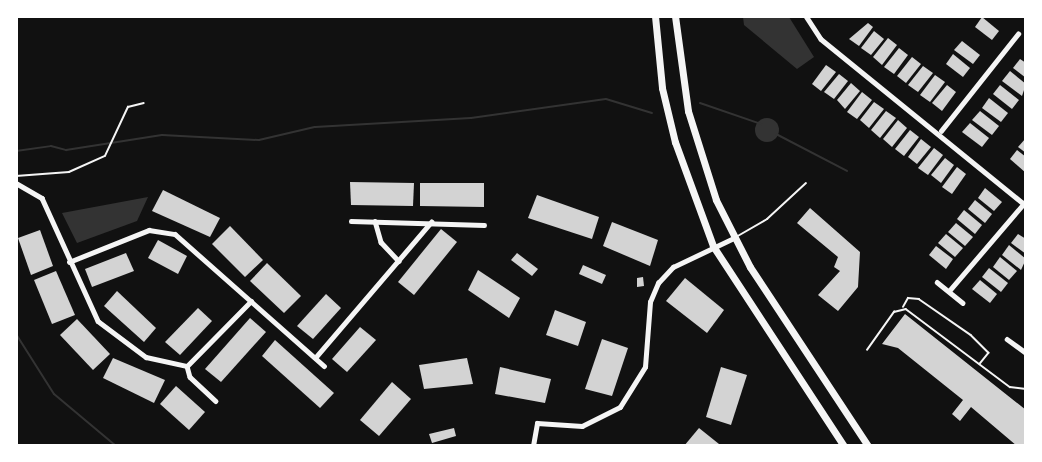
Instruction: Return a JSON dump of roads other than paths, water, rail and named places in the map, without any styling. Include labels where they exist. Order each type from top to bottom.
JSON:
[{"type":"main road","points":[[655,16],[662,88],[675,142],[712,246],[844,446]]},
{"type":"main road","points":[[675,16],[693,131],[734,238],[868,446]]},
{"type":"street","points":[[806,16],[821,39],[942,132],[1024,202],[949,291]]},
{"type":"street","points":[[942,132],[1018,34]]},
{"type":"street","points":[[16,183],[42,198],[87,304],[111,335],[146,357],[187,366]]},
{"type":"street","points":[[351,221],[484,225]]},
{"type":"street","points":[[375,221],[381,242],[399,261]]},
{"type":"street","points":[[315,358],[431,222]]},
{"type":"street","points":[[69,262],[149,230],[164,230],[196,248],[324,366]]},
{"type":"street","points":[[532,446],[537,423],[582,426],[620,407],[645,367],[650,302],[658,283],[673,267],[712,246],[734,238]]},
{"type":"street","points":[[936,282],[963,303]]},
{"type":"street","points":[[187,366],[251,301]]},
{"type":"street","points":[[1008,339],[1026,353]]},
{"type":"street","points":[[187,366],[190,377],[216,401]]},
{"type":"lane","points":[[734,238],[768,219],[806,183]]},
{"type":"waterway","points":[[16,151],[51,146],[66,150],[162,135],[259,140],[315,127],[471,118],[606,99],[652,113]]},
{"type":"waterway","points":[[700,103],[761,124]]},
{"type":"waterway","points":[[776,134],[847,171]]},
{"type":"waterway","points":[[16,334],[54,394],[116,446]]}]
